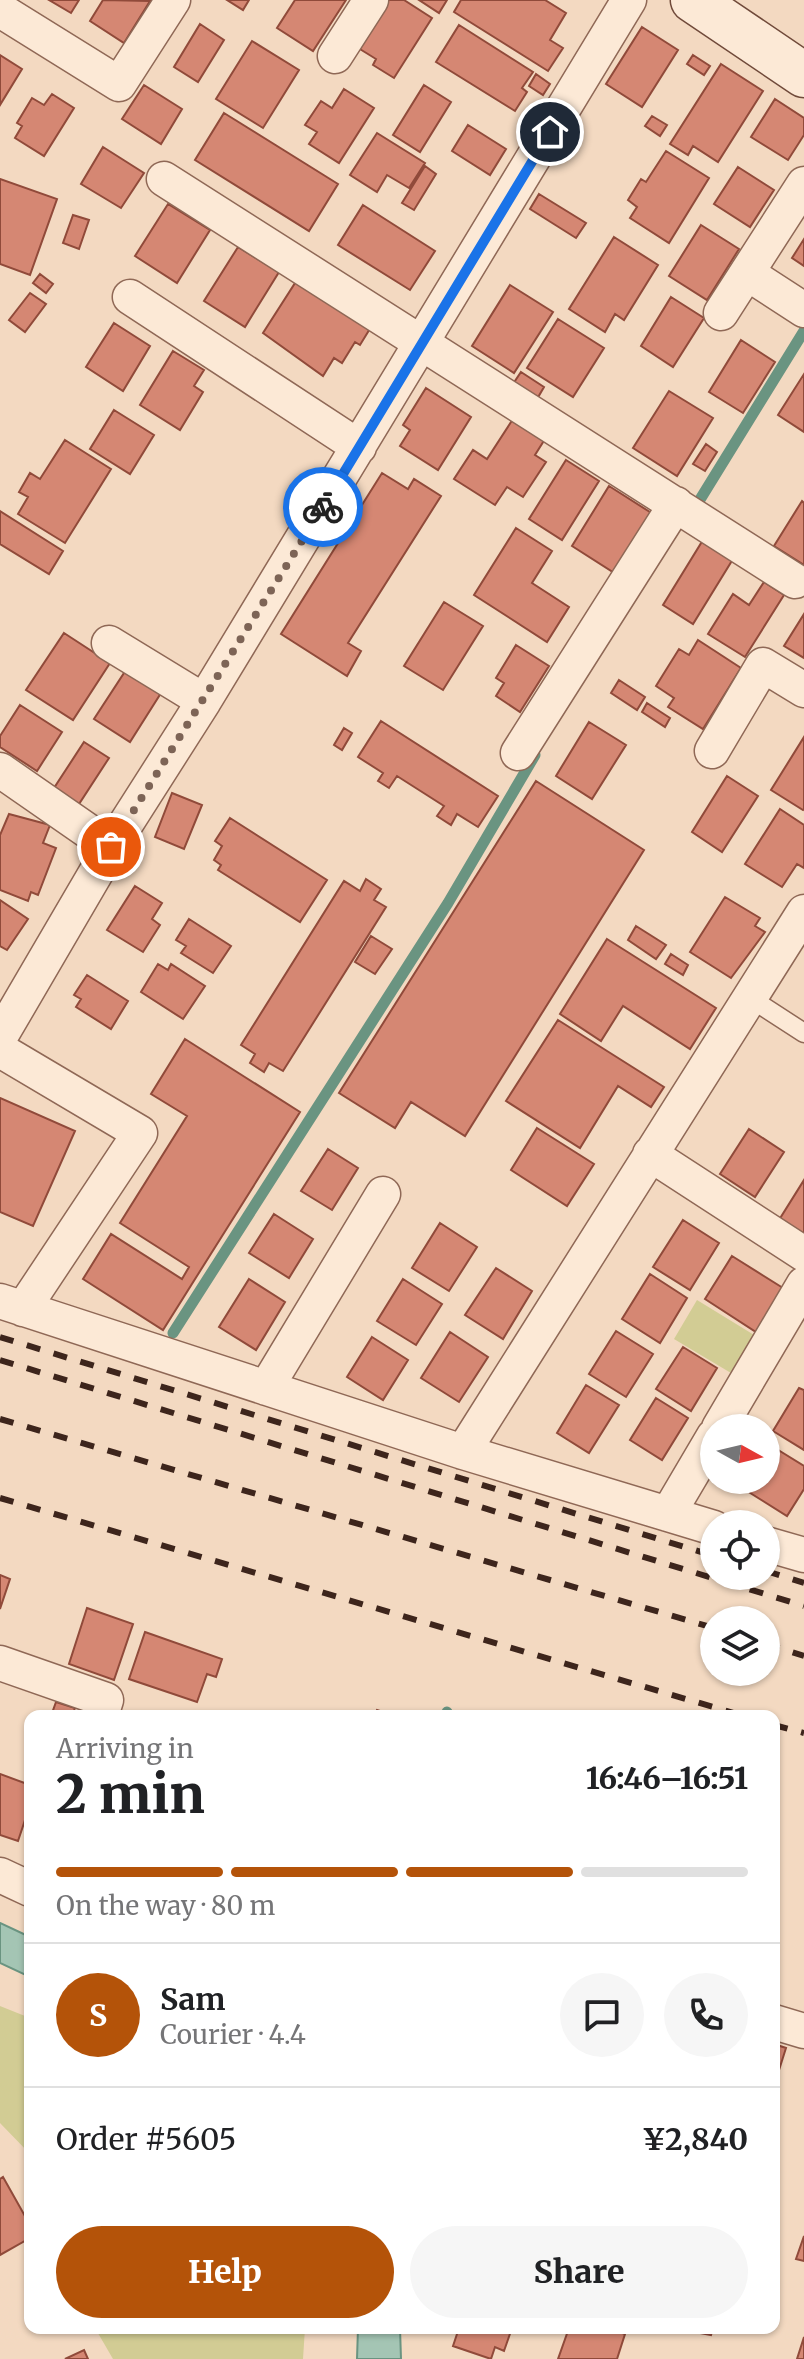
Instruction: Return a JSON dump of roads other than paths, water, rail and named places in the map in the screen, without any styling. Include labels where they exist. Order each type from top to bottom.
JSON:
[{"type":"street","points":[[0,10],[119,84],[173,0]]},
{"type":"street","points":[[335,56],[371,0]]},
{"type":"street","points":[[629,0],[423,343],[111,847],[1,1036],[140,1133],[11,1305],[463,1452],[700,1524]]},
{"type":"street","points":[[693,0],[804,75]]},
{"type":"street","points":[[164,179],[795,581]]},
{"type":"street","points":[[721,313],[804,184]]},
{"type":"street","points":[[747,273],[804,310]]},
{"type":"street","points":[[130,297],[359,447]]},
{"type":"street","points":[[518,753],[676,504]]},
{"type":"street","points":[[109,643],[204,701]]},
{"type":"street","points":[[712,751],[763,665],[804,690]]},
{"type":"street","points":[[0,770],[111,847]]},
{"type":"street","points":[[463,1452],[804,912]]},
{"type":"street","points":[[650,1154],[804,1254]]},
{"type":"street","points":[[266,1388],[383,1194]]},
{"type":"street","points":[[727,1414],[804,1284]]},
{"type":"street","points":[[668,1514],[700,1460]]},
{"type":"street","points":[[780,1548],[804,1555]]},
{"type":"street","points":[[0,1663],[106,1700],[103,1710]]},
{"type":"street","points":[[0,1875],[24,1886]]},
{"type":"street","points":[[780,2024],[804,2031]]},
{"type":"lane","points":[[750,998],[804,1033]]},
{"type":"waterway","points":[[696,506],[804,331]]},
{"type":"waterway","points":[[173,1333],[448,903],[535,755]]},
{"type":"railway","points":[[0,1337],[700,1552]]},
{"type":"railway","points":[[0,1360],[804,1606]]},
{"type":"railway","points":[[0,1419],[700,1624]]},
{"type":"railway","points":[[0,1498],[724,1710]]},
{"type":"railway","points":[[780,1575],[804,1583]]},
{"type":"railway","points":[[780,1648],[804,1656]]},
{"type":"railway","points":[[780,1727],[804,1733]]}]
